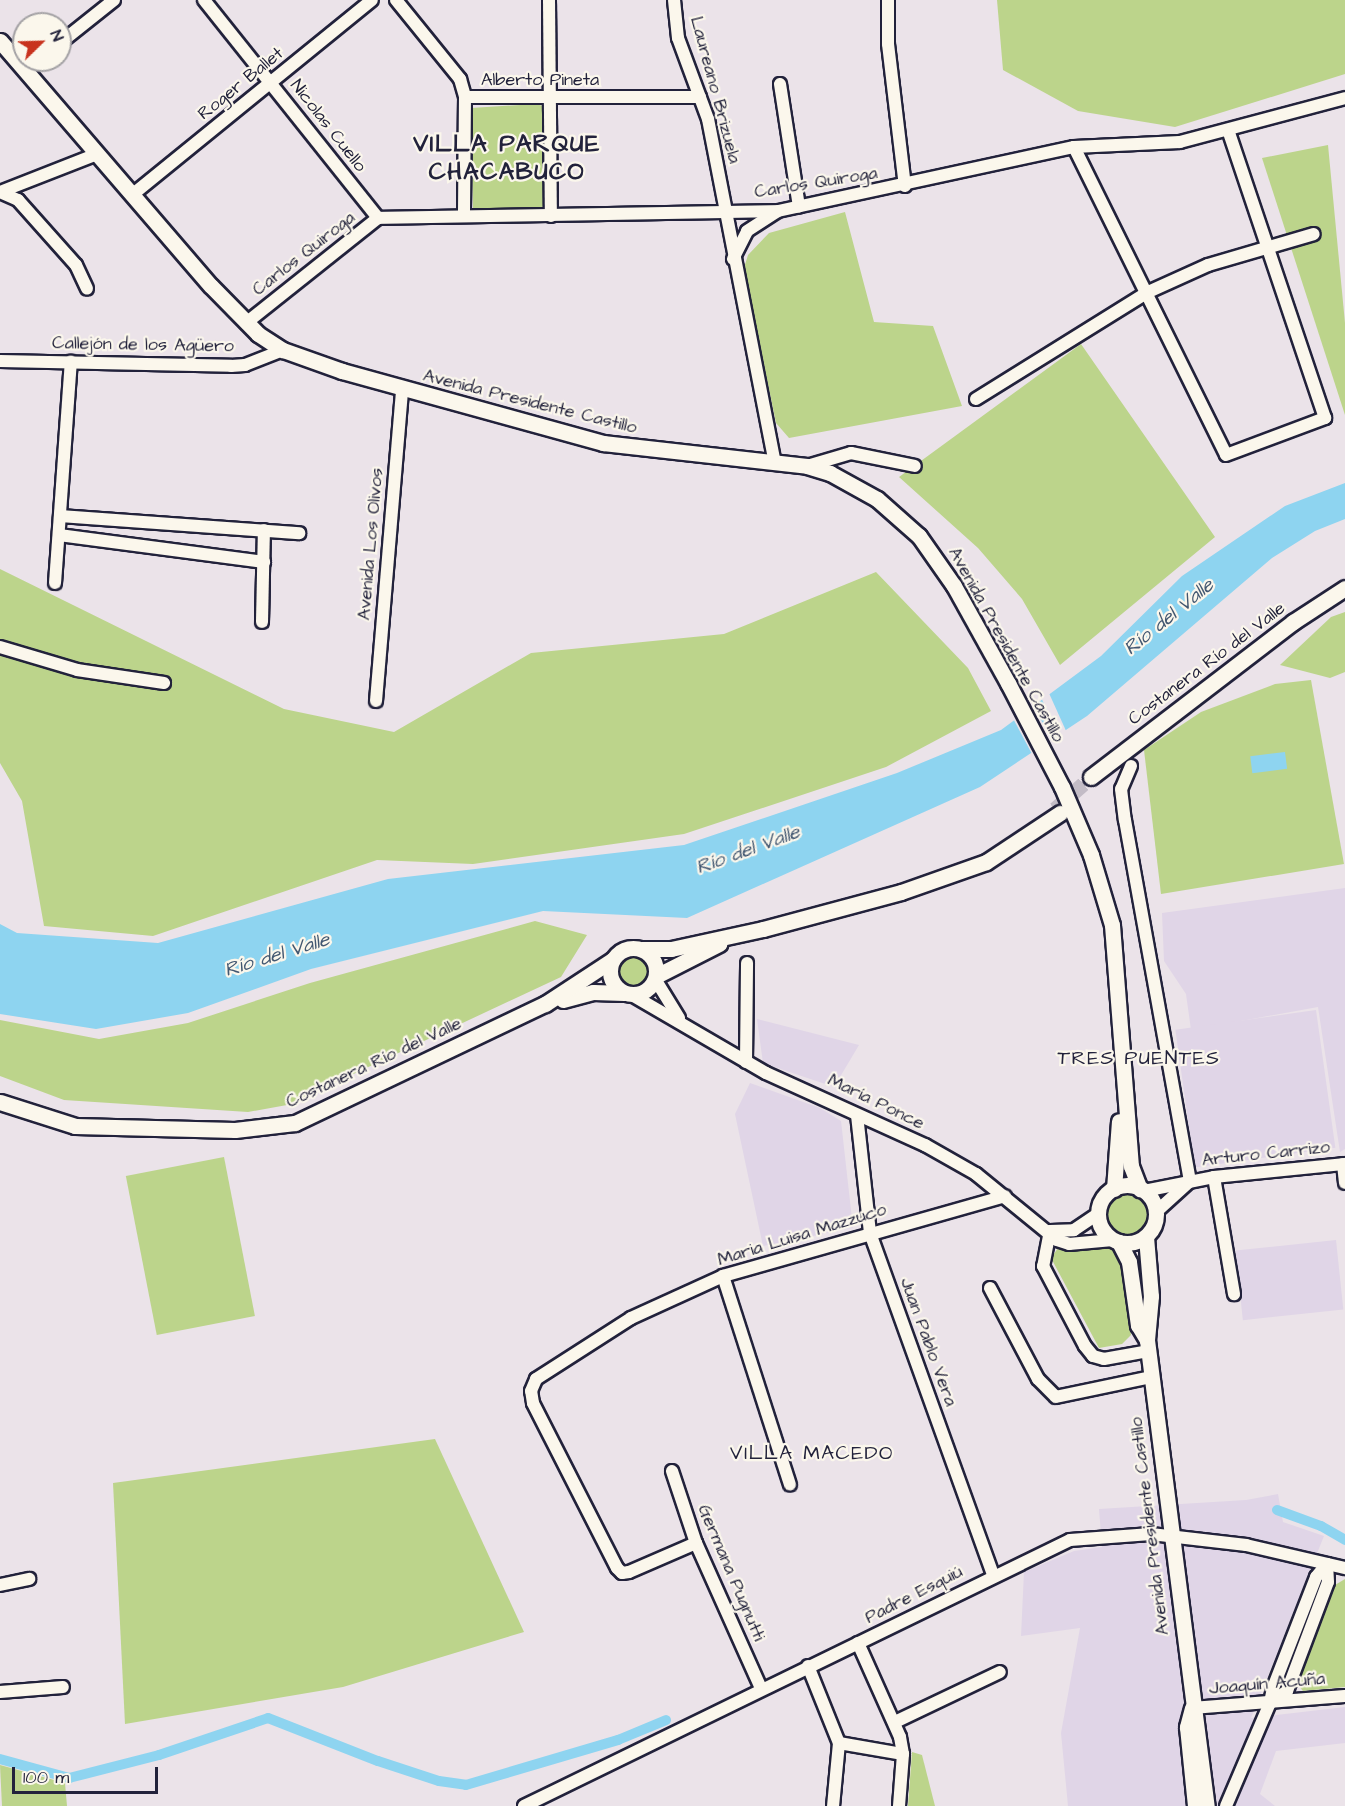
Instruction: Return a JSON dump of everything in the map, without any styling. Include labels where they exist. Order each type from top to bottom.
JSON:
[{"type":"main road","name":"Avenida Presidente Castillo","points":[[0,41],[12,54]]},
{"type":"main road","name":"Avenida Presidente Castillo","points":[[28,72],[132,195],[246,323],[283,350],[307,361],[402,389],[621,447],[774,460],[807,466],[869,494],[919,536],[954,586],[1008,683],[1062,787],[1084,837],[1112,925],[1131,1166],[1142,1190]]},
{"type":"main road","name":"Costanera Río del Valle","points":[[1094,778],[1168,716],[1345,588]]},
{"type":"main road","points":[[755,930],[696,953],[655,978],[648,989],[628,994],[610,977],[612,960],[626,948],[671,949],[854,907],[962,872],[1002,853],[1055,812]]},
{"type":"main road","name":"Avenida Presidente Castillo","points":[[1100,887],[1119,1119],[1114,1189]]},
{"type":"main road","points":[[642,949],[654,960],[655,978]]},
{"type":"main road","name":"Costanera Río del Valle","points":[[0,1101],[75,1126],[235,1130],[279,1127],[323,1113],[546,1004],[612,960]]},
{"type":"main road","name":"Costanera Río del Valle","points":[[546,1004],[593,992],[628,994]]},
{"type":"main road","points":[[1131,1185],[1142,1190],[1156,1212],[1155,1223],[1146,1237],[1130,1243],[1116,1241],[1101,1227],[1099,1213],[1106,1195],[1114,1189],[1131,1185]]},
{"type":"main road","name":"Avenida Presidente Castillo","points":[[1146,1237],[1151,1296],[1148,1346],[1192,1708],[1198,1727],[1207,1806]]},
{"type":"main road","name":"Avenida Presidente Castillo","points":[[1116,1241],[1129,1262],[1138,1325],[1148,1346]]},
{"type":"main road","name":"Avenida Presidente Castillo","points":[[1192,1708],[1187,1727],[1195,1806]]},
{"type":"street","points":[[72,33],[114,0]]},
{"type":"street","name":"Nicolas Cuello","points":[[204,0],[378,218]]},
{"type":"street","name":"Roger Ballet","points":[[132,195],[372,0]]},
{"type":"street","name":"Alberto Pineta","points":[[396,0],[459,79],[465,97],[700,97]]},
{"type":"street","points":[[549,0],[548,98],[551,216]]},
{"type":"street","name":"Laureano Brizuela","points":[[674,0],[678,38],[708,119],[733,260],[774,460]]},
{"type":"street","points":[[888,0],[888,44],[905,186]]},
{"type":"street","points":[[780,84],[799,207]]},
{"type":"street","points":[[464,216],[465,97]]},
{"type":"street","name":"Carlos Quiroga","points":[[246,323],[378,218],[778,211],[905,186],[1074,147],[1171,143],[1345,98]]},
{"type":"street","points":[[1074,147],[1226,455],[1325,418],[1228,130]]},
{"type":"street","points":[[0,192],[97,154]]},
{"type":"street","points":[[0,192],[18,200],[76,265],[87,289]]},
{"type":"street","points":[[733,260],[747,231],[778,211]]},
{"type":"street","points":[[976,399],[1146,293],[1267,245],[1314,234]]},
{"type":"street","name":"Callejón de los Agüero","points":[[0,361],[231,366],[245,365],[283,350]]},
{"type":"street","points":[[56,583],[71,362]]},
{"type":"street","name":"Avenida Los Olivos","points":[[376,701],[402,389]]},
{"type":"street","points":[[807,466],[851,453],[915,466]]},
{"type":"street","points":[[60,516],[299,533]]},
{"type":"street","points":[[262,622],[264,530]]},
{"type":"street","points":[[59,535],[264,562]]},
{"type":"street","points":[[0,647],[67,668],[164,683]]},
{"type":"street","points":[[1131,766],[1121,789],[1125,820],[1190,1181]]},
{"type":"street","points":[[746,1062],[747,963]]},
{"type":"street","name":"María Ponce","points":[[655,978],[679,1019]]},
{"type":"street","name":"María Ponce","points":[[628,994],[679,1019],[746,1062],[962,1166],[1050,1231],[1057,1240],[1068,1244],[1116,1241]]},
{"type":"street","name":"Juan Pablo Vera","points":[[857,1114],[870,1233],[993,1575]]},
{"type":"street","points":[[1344,1164],[1345,1184]]},
{"type":"street","name":"Arturo Carrizo","points":[[1142,1190],[1214,1177],[1344,1164]]},
{"type":"street","points":[[1214,1177],[1234,1294]]},
{"type":"street","name":"Arturo Carrizo","points":[[1156,1212],[1190,1181]]},
{"type":"street","name":"Maria Luisa Mazzuco","points":[[696,1543],[622,1573],[533,1403],[531,1391],[536,1380],[631,1318],[723,1276],[1005,1196]]},
{"type":"street","points":[[1099,1213],[1074,1230],[1050,1231],[1043,1266],[1085,1346],[1093,1356],[1104,1359],[1148,1346]]},
{"type":"street","points":[[723,1276],[790,1485]]},
{"type":"street","points":[[990,1288],[1038,1379],[1056,1396],[1152,1377]]},
{"type":"street","name":"Germana Pugnutti","points":[[672,1471],[696,1543],[761,1688]]},
{"type":"street","name":"Padre Esquiú","points":[[524,1806],[1055,1545],[1084,1537],[1171,1537],[1281,1551],[1345,1568]]},
{"type":"street","points":[[1226,1806],[1270,1703],[1287,1691],[1328,1582],[1328,1564]]},
{"type":"street","points":[[0,1585],[28,1579]]},
{"type":"street","points":[[858,1643],[895,1722],[903,1754],[899,1806]]},
{"type":"street","points":[[808,1666],[840,1743],[833,1806]]},
{"type":"street","points":[[895,1722],[1000,1672]]},
{"type":"street","points":[[0,1692],[63,1687]]},
{"type":"street","name":"Joaquín Acuña","points":[[1192,1708],[1345,1696]]},
{"type":"street","points":[[840,1743],[903,1754]]},
{"type":"shaded area","points":[[1345,888],[1345,1149],[1340,1152],[1318,1007],[1191,1030],[1186,994],[1164,961],[1162,913]]},
{"type":"shaded area","points":[[1316,1010],[1335,1148],[1195,1167],[1175,1030]]},
{"type":"shaded area","points":[[757,1019],[859,1045],[834,1087],[763,1063]]},
{"type":"shaded area","points":[[750,1083],[820,1108],[841,1121],[853,1228],[763,1246],[735,1114]]},
{"type":"shaded area","points":[[1336,1240],[1343,1310],[1243,1320],[1236,1251]]},
{"type":"shaded area","points":[[1278,1494],[1283,1522],[1324,1536],[1251,1718],[1345,1707],[1345,1743],[1276,1751],[1260,1794],[1275,1806],[1068,1806],[1061,1733],[1080,1628],[1021,1636],[1024,1572],[1074,1551],[1102,1547],[1099,1509],[1246,1500]]},
{"type":"green space","points":[[997,0],[1345,0],[1345,74],[1175,127],[1078,111],[1003,70]]},
{"type":"green space","points":[[536,104],[543,106],[546,112],[546,204],[538,210],[473,208],[471,108]]},
{"type":"green space","points":[[1328,145],[1345,323],[1345,415],[1262,158]]},
{"type":"green space","points":[[845,212],[874,322],[933,326],[962,406],[789,438],[776,423],[744,268],[748,255],[769,233]]},
{"type":"green space","points":[[1081,344],[1215,537],[1060,665],[1022,599],[978,548],[899,477]]},
{"type":"green space","points":[[0,569],[284,709],[394,732],[531,653],[724,634],[876,572],[968,668],[991,711],[886,767],[684,834],[473,864],[377,860],[153,936],[44,926],[22,801],[0,763]]},
{"type":"green space","points":[[1345,612],[1345,672],[1330,678],[1280,665],[1331,617]]},
{"type":"green space","points":[[1311,680],[1344,864],[1161,894],[1144,750],[1201,712],[1275,684]]},
{"type":"green space","points":[[535,921],[587,935],[561,977],[287,1105],[248,1112],[64,1100],[0,1076],[0,1020],[99,1039],[188,1023],[310,983]]},
{"type":"green space","points":[[633,952],[640,953],[646,958],[651,964],[651,978],[646,984],[640,989],[633,990],[626,989],[620,984],[615,978],[614,971],[615,964],[620,958],[626,953]]},
{"type":"green space","points":[[224,1157],[255,1316],[157,1335],[126,1176]]},
{"type":"green space","points":[[1127,1193],[1135,1194],[1142,1199],[1147,1206],[1147,1222],[1142,1229],[1135,1234],[1127,1235],[1119,1234],[1112,1229],[1107,1222],[1106,1214],[1107,1206],[1112,1199],[1119,1194]]},
{"type":"green space","points":[[1100,1243],[1116,1247],[1123,1254],[1131,1294],[1127,1305],[1131,1335],[1122,1344],[1099,1348],[1051,1258],[1058,1248]]},
{"type":"green space","points":[[435,1439],[524,1632],[343,1687],[125,1724],[113,1483]]},
{"type":"green space","points":[[1345,1579],[1345,1687],[1303,1691],[1297,1684],[1335,1585]]},
{"type":"green space","points":[[912,1752],[922,1755],[935,1806],[908,1806]]},
{"type":"green space","points":[[0,1765],[65,1783],[67,1806],[2,1806]]},
{"type":"water","name":"Río del Valle","points":[[1345,483],[1345,519],[1315,531],[1272,558],[1087,716],[980,787],[687,918],[543,911],[311,969],[188,1013],[96,1029],[0,1014],[0,924],[17,933],[158,943],[388,879],[684,845],[897,773],[1001,730],[1101,656],[1182,576],[1285,506]]},
{"type":"water","points":[[1285,752],[1287,769],[1252,773],[1250,756]]},
{"type":"pier","points":[[1048,691],[1067,733],[1059,739],[1041,697]]},
{"type":"pier","points":[[1032,703],[1053,742],[1031,753],[1011,714]]},
{"type":"waterway","points":[[1277,1510],[1321,1526],[1345,1540]]},
{"type":"waterway","points":[[0,1759],[69,1778],[159,1755],[268,1718],[378,1761],[439,1781],[466,1785],[618,1740],[666,1720]]},
{"type":"tunnel","points":[[1055,809],[1091,777]]},
{"type":"district","name":"VILLA PARQUE CHACABUCO","points":[[507,159]]},
{"type":"district","name":"TRES PUENTES","points":[[1139,1058]]},
{"type":"district","name":"VILLA MACEDO","points":[[812,1453]]}]
